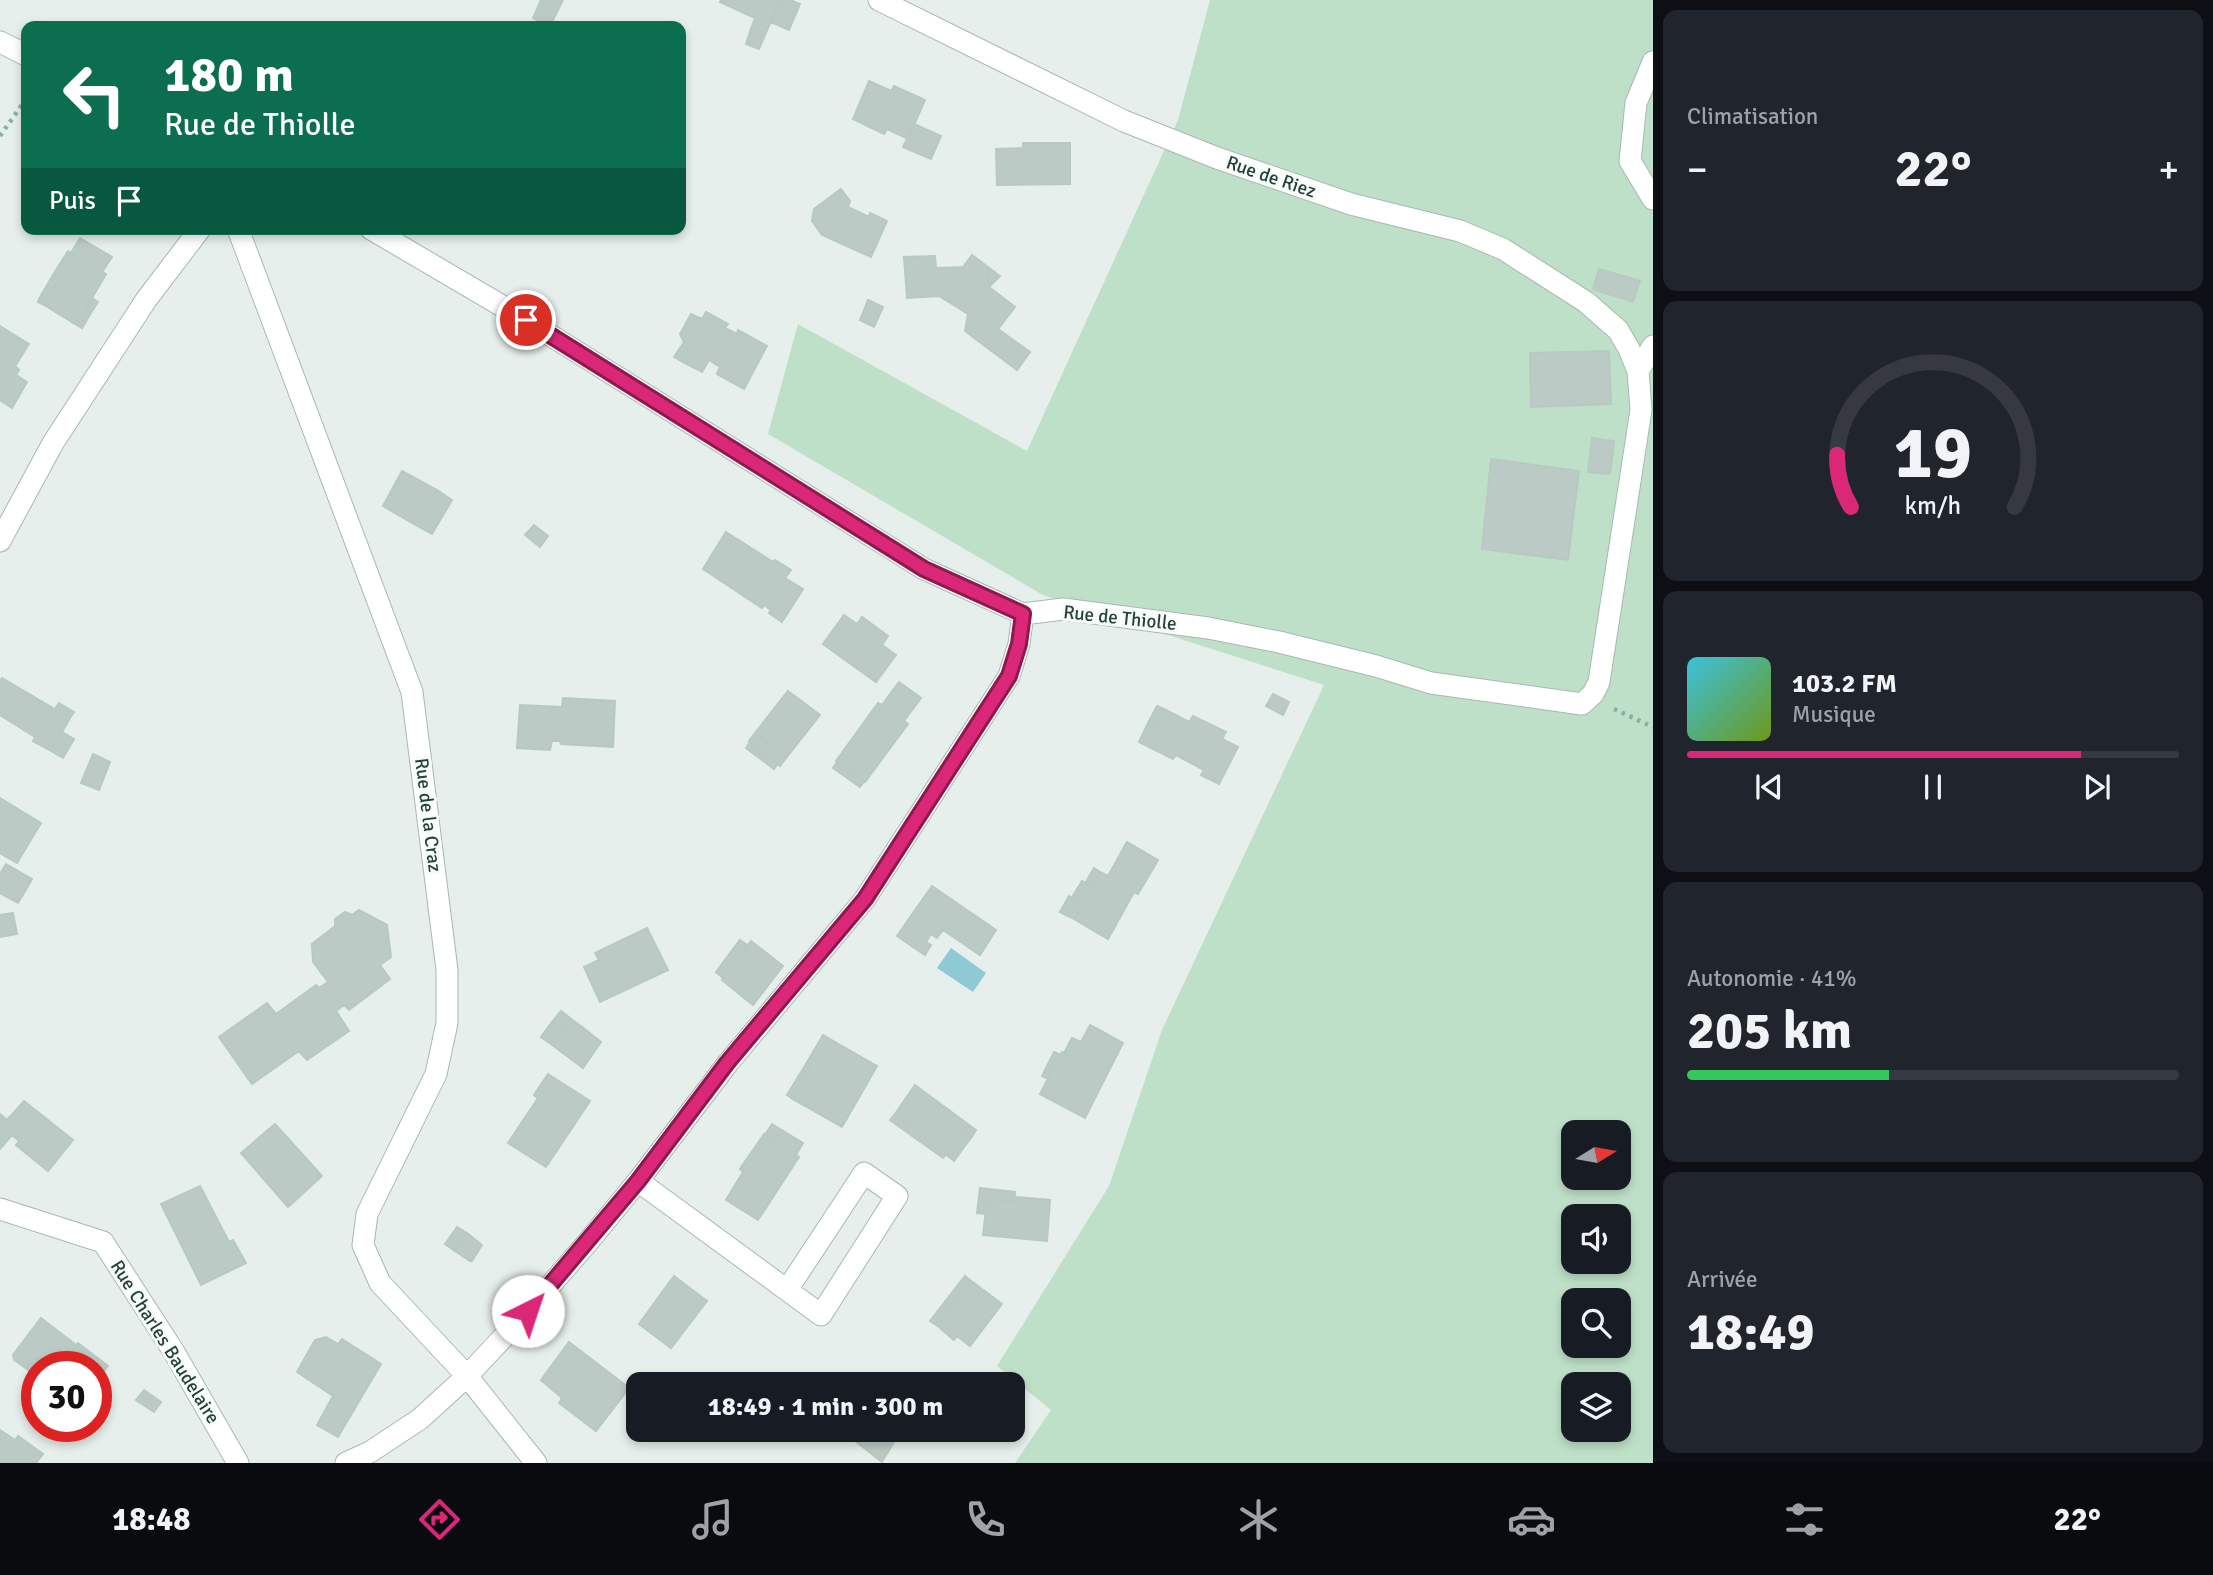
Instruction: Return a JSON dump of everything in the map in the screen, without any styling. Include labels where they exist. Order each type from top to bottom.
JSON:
[{"type":"street","name":"Rue de Riez","points":[[878,0],[1124,121],[1217,158],[1351,204],[1460,231],[1503,249],[1586,302],[1618,330],[1637,371]]},
{"type":"street","points":[[0,42],[21,52]]},
{"type":"street","points":[[1653,62],[1636,103],[1630,161],[1653,199]]},
{"type":"street","points":[[0,541],[53,443],[146,300],[195,235]]},
{"type":"street","name":"Rue de la Craz","points":[[240,235],[412,692],[447,970],[447,1023],[436,1074],[367,1214],[363,1245],[380,1283],[467,1376],[536,1463]]},
{"type":"street","points":[[346,1463],[420,1419],[467,1376],[528,1311],[638,1181],[727,1063],[865,899],[1009,676],[1019,644],[1023,614],[924,569],[526,320],[380,235]]},
{"type":"street","points":[[1593,694],[1599,682],[1641,410],[1637,371],[1653,346]]},
{"type":"street","name":"Rue de Thiolle","points":[[1023,614],[1063,609],[1208,628],[1279,642],[1431,683],[1582,704],[1593,694]]},
{"type":"street","points":[[638,1181],[821,1315],[897,1196],[864,1173],[787,1290]]},
{"type":"street","name":"Rue Charles Baudelaire","points":[[0,1209],[103,1242],[174,1352],[238,1463]]},
{"type":"path","points":[[0,136],[21,106]]},
{"type":"path","points":[[1593,694],[1620,713],[1653,727]]},
{"type":"green space","points":[[1210,0],[1653,0],[1653,1463],[1015,1463],[1051,1410],[1025,1389],[1025,1372],[1004,1372],[997,1366],[1109,1186],[1162,1030],[1324,685],[1043,595],[768,434],[798,324],[1027,451],[1178,120]]},
{"type":"water","points":[[951,948],[986,973],[973,992],[937,968]]},
{"type":"building","points":[[541,0],[563,0],[552,21],[533,18]]},
{"type":"building","points":[[780,0],[765,35],[751,29],[755,18],[720,2]]},
{"type":"building","points":[[780,0],[800,4],[789,30],[771,22]]},
{"type":"building","points":[[751,29],[765,35],[759,49],[746,44]]},
{"type":"building","points":[[869,81],[891,91],[894,86],[925,100],[908,139],[887,129],[884,134],[853,119]]},
{"type":"building","points":[[914,124],[941,136],[931,159],[903,147]]},
{"type":"building","points":[[1023,143],[1070,143],[1070,184],[997,185],[996,149],[1023,148]]},
{"type":"building","points":[[841,189],[850,201],[848,207],[869,217],[870,213],[887,221],[871,257],[822,235],[812,221],[814,209]]},
{"type":"building","points":[[80,238],[112,257],[102,272],[71,253]]},
{"type":"building","points":[[68,251],[106,274],[85,310],[91,313],[82,328],[44,305],[59,279],[53,275]]},
{"type":"building","points":[[972,255],[988,267],[989,287],[1015,307],[985,346],[965,331],[968,314],[939,296],[907,298],[904,257],[935,256],[936,268],[963,267]]},
{"type":"building","points":[[988,267],[1000,276],[989,287]]},
{"type":"building","points":[[1599,269],[1640,281],[1633,302],[1593,289]]},
{"type":"building","points":[[53,275],[59,279],[44,305],[38,302]]},
{"type":"building","points":[[92,298],[98,302],[91,313],[85,310]]},
{"type":"building","points":[[868,300],[883,307],[874,327],[860,320]]},
{"type":"building","points":[[706,312],[728,324],[725,328],[737,334],[738,330],[767,346],[744,389],[717,374],[720,367],[709,360],[702,372],[683,362],[688,351],[680,334],[691,314],[702,319]]},
{"type":"building","points":[[0,326],[29,344],[15,366],[19,370],[16,375],[27,382],[12,408],[0,400]]},
{"type":"building","points":[[998,329],[1030,352],[1017,370],[985,346]]},
{"type":"building","points":[[684,342],[688,351],[683,362],[674,357]]},
{"type":"building","points":[[1609,351],[1611,404],[1531,407],[1530,353]]},
{"type":"building","points":[[1592,438],[1614,441],[1610,474],[1588,472]]},
{"type":"building","points":[[1491,459],[1579,471],[1568,560],[1482,549]]},
{"type":"building","points":[[402,471],[437,490],[412,523],[383,506]]},
{"type":"building","points":[[437,490],[452,500],[432,534],[412,523]]},
{"type":"building","points":[[534,525],[548,536],[540,547],[525,535]]},
{"type":"building","points":[[726,532],[773,562],[775,560],[791,570],[785,578],[803,589],[782,622],[769,613],[771,610],[764,605],[762,608],[703,569]]},
{"type":"building","points":[[844,615],[857,624],[862,617],[888,636],[882,645],[896,655],[876,682],[823,644]]},
{"type":"building","points":[[2,678],[70,718],[51,751],[33,741],[35,737],[0,715]]},
{"type":"building","points":[[899,682],[921,698],[904,721],[908,724],[865,782],[836,761],[878,703],[882,705]]},
{"type":"building","points":[[788,691],[820,715],[786,758],[755,733]]},
{"type":"building","points":[[1273,694],[1289,702],[1283,715],[1266,706]]},
{"type":"building","points":[[563,698],[615,701],[613,747],[561,744],[560,741],[552,741],[550,750],[517,748],[520,705],[562,707]]},
{"type":"building","points":[[59,703],[74,712],[70,718],[55,709]]},
{"type":"building","points":[[1157,706],[1164,709],[1155,726],[1148,723]]},
{"type":"building","points":[[1164,709],[1189,722],[1193,716],[1226,732],[1222,739],[1238,747],[1219,784],[1201,775],[1204,770],[1176,755],[1173,759],[1139,742],[1148,723],[1155,726]]},
{"type":"building","points":[[62,732],[74,739],[63,758],[51,751]]},
{"type":"building","points":[[755,733],[786,758],[780,766],[749,741]]},
{"type":"building","points":[[750,742],[778,763],[774,769],[746,748]]},
{"type":"building","points":[[93,754],[110,762],[99,790],[81,783]]},
{"type":"building","points":[[837,762],[864,781],[860,787],[833,768]]},
{"type":"building","points":[[0,798],[41,823],[17,863],[0,853]]},
{"type":"building","points":[[1127,842],[1158,860],[1138,894],[1134,892],[1108,939],[1074,919],[1082,905],[1071,899],[1082,881],[1092,886],[1100,872],[1108,876]]},
{"type":"building","points":[[6,864],[32,879],[18,903],[0,893],[0,874]]},
{"type":"building","points":[[1094,868],[1100,872],[1092,886],[1086,882]]},
{"type":"building","points":[[932,886],[996,930],[980,955],[943,930],[937,938],[931,934],[926,942],[931,945],[925,955],[897,936]]},
{"type":"building","points":[[1069,896],[1082,905],[1074,919],[1060,912]]},
{"type":"building","points":[[359,910],[387,925],[391,957],[380,965],[390,979],[349,1010],[344,1005],[336,1011],[349,1031],[307,1060],[299,1051],[252,1084],[219,1037],[267,1003],[276,1014],[316,985],[319,988],[328,982],[313,962],[312,944],[335,926],[335,919],[345,912],[352,915]]},
{"type":"building","points":[[13,913],[17,934],[0,937],[0,915]]},
{"type":"building","points":[[647,928],[668,970],[600,1002],[584,967],[599,960],[595,953]]},
{"type":"building","points":[[740,940],[748,946],[741,954],[733,949]]},
{"type":"building","points":[[751,941],[783,966],[753,1005],[716,972],[733,949],[741,954]]},
{"type":"building","points":[[561,1011],[570,1018],[562,1029],[552,1022]]},
{"type":"building","points":[[570,1018],[586,1030],[567,1056],[551,1044]]},
{"type":"building","points":[[552,1022],[562,1029],[551,1044],[541,1037]]},
{"type":"building","points":[[1090,1025],[1123,1043],[1085,1118],[1040,1094],[1062,1052],[1073,1057]]},
{"type":"building","points":[[586,1030],[601,1042],[583,1068],[567,1056]]},
{"type":"building","points":[[823,1035],[877,1066],[842,1127],[793,1099],[811,1067],[806,1064]]},
{"type":"building","points":[[1072,1038],[1081,1042],[1073,1057],[1064,1053]]},
{"type":"building","points":[[1054,1052],[1061,1055],[1048,1079],[1042,1076]]},
{"type":"building","points":[[806,1064],[811,1067],[793,1099],[787,1095]]},
{"type":"building","points":[[548,1074],[590,1101],[546,1167],[508,1143],[538,1098],[534,1095]]},
{"type":"building","points":[[915,1085],[969,1125],[963,1132],[971,1138],[964,1147],[956,1142],[943,1158],[918,1140],[922,1134],[895,1114]]},
{"type":"building","points":[[24,1101],[73,1140],[48,1171],[16,1145],[19,1141],[12,1135],[0,1149],[0,1114],[7,1120]]},
{"type":"building","points":[[895,1114],[922,1134],[918,1140],[890,1120]]},
{"type":"building","points":[[275,1124],[322,1176],[288,1207],[241,1153]]},
{"type":"building","points":[[772,1124],[803,1143],[796,1155],[765,1135]]},
{"type":"building","points":[[969,1125],[976,1130],[971,1138],[963,1132]]},
{"type":"building","points":[[764,1134],[799,1157],[758,1220],[726,1200],[743,1172],[740,1169]]},
{"type":"building","points":[[956,1142],[964,1147],[954,1161],[947,1155]]},
{"type":"building","points":[[200,1186],[229,1242],[233,1240],[246,1263],[201,1285],[161,1204]]},
{"type":"building","points":[[980,1188],[1015,1192],[1014,1202],[987,1200],[986,1214],[977,1213]]},
{"type":"building","points":[[1015,1197],[1050,1200],[1047,1241],[983,1235],[987,1200],[1014,1202]]},
{"type":"building","points":[[457,1227],[467,1233],[455,1251],[445,1244]]},
{"type":"building","points":[[467,1233],[482,1245],[472,1261],[455,1251]]},
{"type":"building","points":[[674,1276],[707,1301],[671,1348],[639,1324]]},
{"type":"building","points":[[965,1276],[970,1280],[940,1320],[943,1322],[939,1327],[930,1321]]},
{"type":"building","points":[[970,1280],[1002,1304],[970,1346],[957,1336],[954,1340],[939,1327],[943,1322],[940,1320]]},
{"type":"building","points":[[41,1318],[76,1345],[78,1343],[88,1351],[21,1351],[21,1365],[14,1360],[13,1355]]},
{"type":"building","points":[[326,1337],[338,1344],[342,1339],[381,1364],[338,1437],[317,1425],[333,1396],[297,1372],[315,1340]]},
{"type":"building","points":[[569,1342],[626,1386],[626,1392],[596,1431],[559,1403],[562,1398],[541,1380]]},
{"type":"building","points":[[144,1390],[161,1402],[154,1412],[136,1400]]},
{"type":"building","points":[[0,1430],[15,1440],[18,1436],[21,1442],[26,1442],[43,1454],[36,1463],[0,1463]]},
{"type":"building","points":[[857,1442],[894,1442],[882,1462]]},
{"type":"route","points":[[526,320],[924,569],[1023,614],[1019,644],[1009,676],[865,899],[727,1063],[638,1181],[528,1311]]}]
